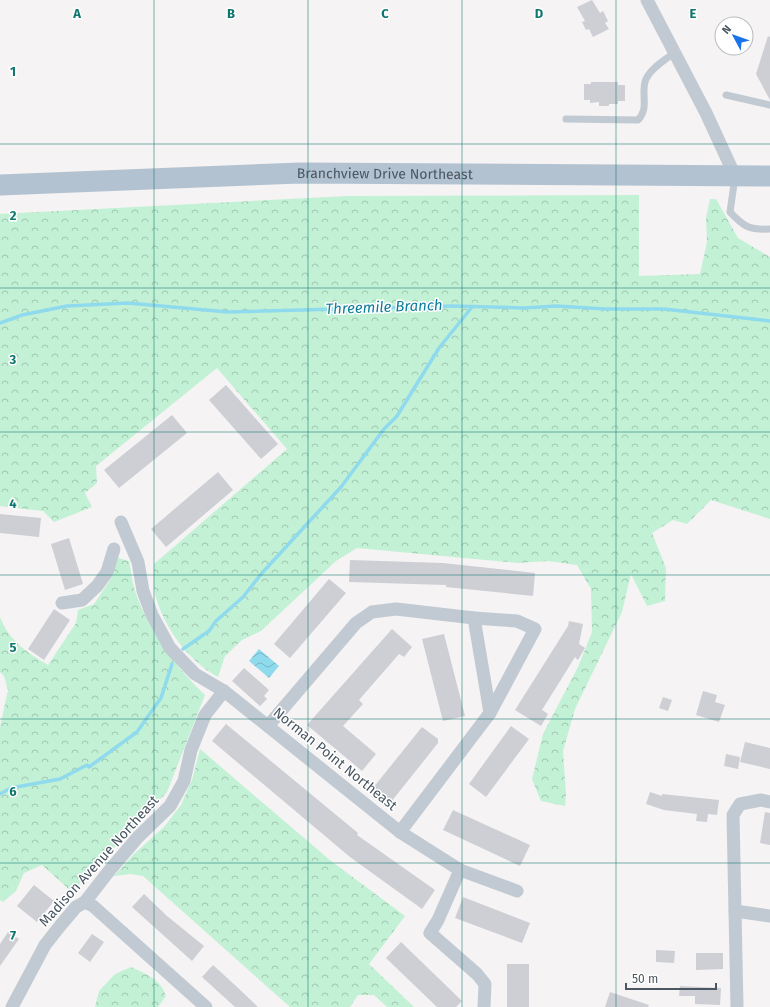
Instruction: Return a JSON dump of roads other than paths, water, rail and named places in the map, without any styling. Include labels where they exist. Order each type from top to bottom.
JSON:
[{"type":"main road","name":"Branchview Drive Northeast","points":[[0,185],[300,173],[770,176]]},
{"type":"street","points":[[647,0],[706,113],[735,176]]},
{"type":"street","name":"Norman Point Northeast","points":[[62,603],[82,600],[97,586],[107,572],[116,545],[121,522],[138,562],[143,591],[152,615],[170,648],[195,674],[224,691],[400,832],[460,870],[517,892]]},
{"type":"street","points":[[268,726],[356,623],[372,612],[396,609],[474,618],[517,621],[535,629],[490,714],[400,832]]},
{"type":"street","points":[[474,618],[490,714]]},
{"type":"street","name":"Madison Avenue Northeast","points":[[12,1007],[45,945],[76,907],[85,902],[138,837],[170,806],[184,781],[191,750],[205,715],[224,691]]},
{"type":"street","points":[[737,1007],[734,911],[734,815],[740,804],[761,800],[770,802]]},
{"type":"street","points":[[460,870],[438,920],[430,933],[476,974],[485,984],[484,1007]]},
{"type":"street","points":[[85,902],[93,906],[206,1007]]},
{"type":"street","points":[[734,911],[770,916]]},
{"type":"lane","points":[[566,119],[638,120],[643,116],[645,108],[644,86],[649,74],[674,53]]},
{"type":"lane","points":[[726,95],[770,105]]},
{"type":"lane","points":[[735,176],[730,212],[739,222],[753,230],[770,229]]},
{"type":"water","points":[[259,649],[279,666],[269,678],[249,661]]},
{"type":"waterway","name":"Threemile Branch","points":[[0,323],[22,315],[67,306],[128,303],[228,312],[452,306],[524,308],[557,306],[605,309],[664,309],[770,321]]},
{"type":"waterway","points":[[183,649],[209,631],[216,621],[243,597],[262,573],[341,487],[384,429],[397,416],[439,348],[472,307]]},
{"type":"waterway","points":[[0,794],[11,788],[60,779],[87,765],[89,767],[137,732],[161,698],[172,664]]}]
